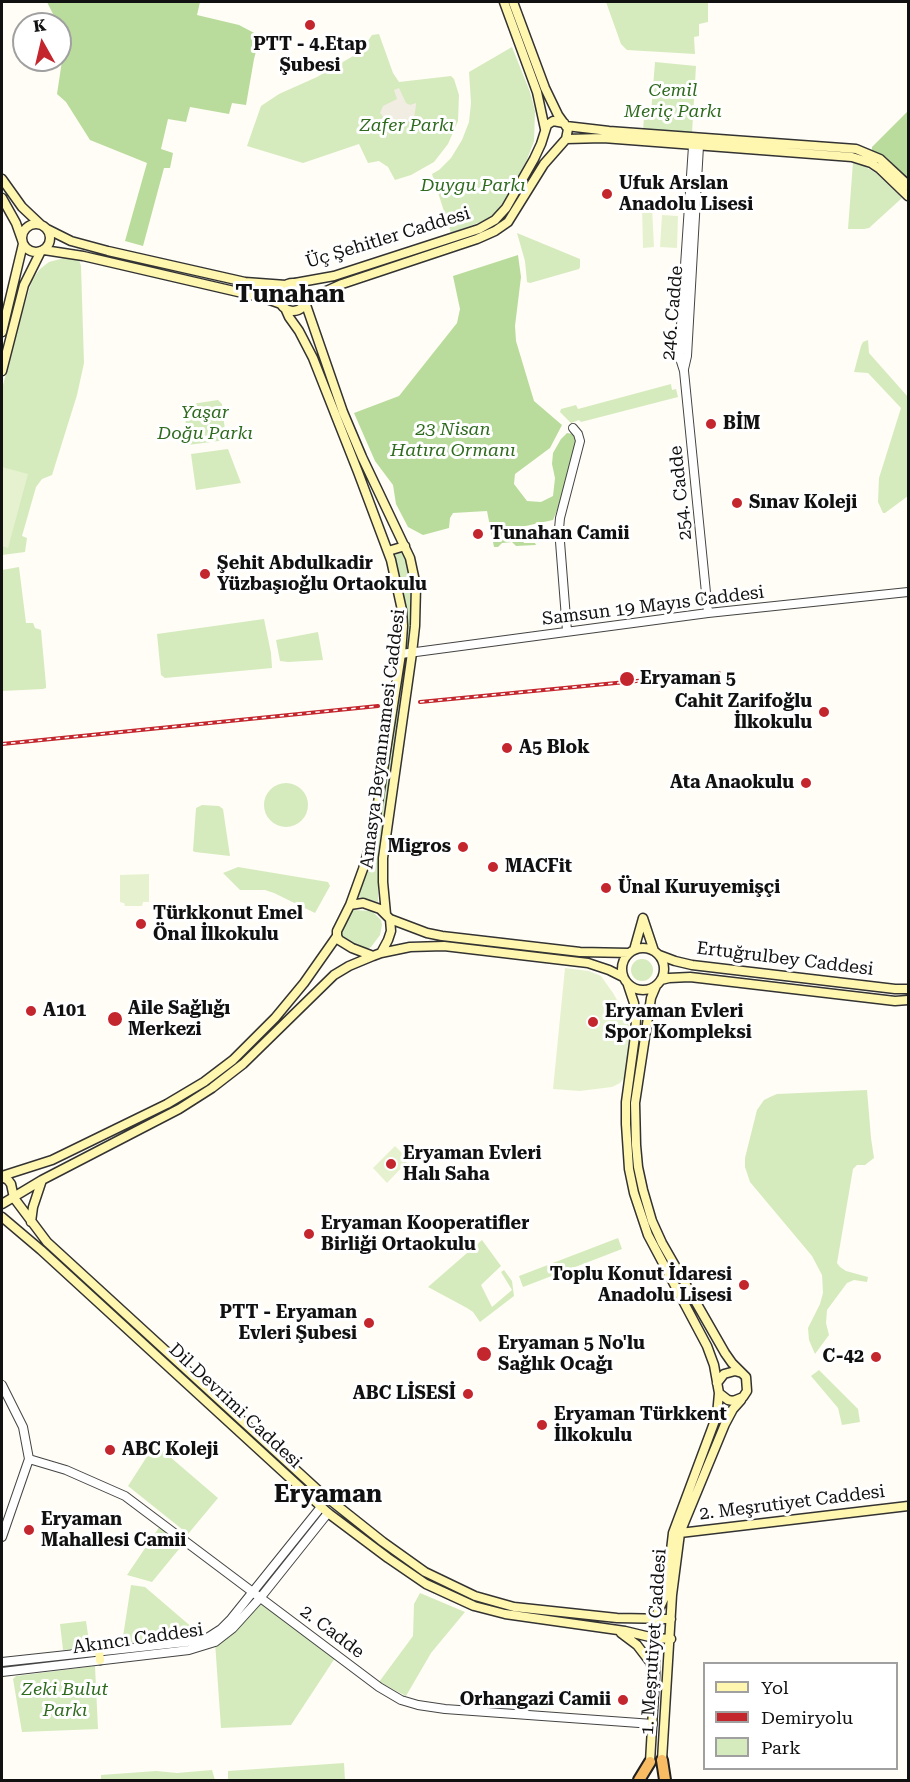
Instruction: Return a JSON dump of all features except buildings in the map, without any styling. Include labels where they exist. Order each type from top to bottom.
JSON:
[{"type":"highway","points":[[662,1760],[663,1780]]},
{"type":"highway","points":[[639,1780],[650,1762]]},
{"type":"highway","points":[[646,1780],[650,1762]]},
{"type":"main road","points":[[504,2],[537,92],[547,139],[553,144],[603,138],[856,149],[880,159],[909,185]]},
{"type":"main road","points":[[513,2],[545,88],[568,132],[565,141]]},
{"type":"main road","points":[[545,130],[557,120],[565,124],[696,142],[857,158],[880,169],[909,196]]},
{"type":"main road","name":"Üç Şehitler Caddesi","points":[[2,179],[22,207],[45,228],[71,241],[245,282],[290,284],[333,276],[479,229],[495,220],[506,208],[534,159],[545,130]]},
{"type":"main road","name":"Üç Şehitler Caddesi","points":[[305,301],[342,284],[495,231],[508,222],[544,164],[565,141]]},
{"type":"main road","points":[[2,198],[29,250],[67,253],[264,298],[283,306],[293,310],[305,301],[303,287],[290,284],[280,291],[279,296],[283,306]]},
{"type":"main road","points":[[2,332],[24,231],[34,224],[45,228],[49,233],[50,241],[42,250],[24,285],[2,371]]},
{"type":"main road","name":"Amasya Beyannamesi Caddesi","points":[[305,301],[343,412],[403,543],[413,572],[416,592],[412,653],[383,858],[383,882],[388,916]]},
{"type":"main road","name":"Amasya Beyannamesi Caddesi","points":[[283,306],[313,358],[388,551],[402,610],[401,654],[372,835],[350,904]]},
{"type":"main road","points":[[384,542],[391,539],[403,543]]},
{"type":"main road","points":[[388,551],[403,543]]},
{"type":"main road","points":[[2,1176],[52,1160],[167,1104],[204,1082],[233,1060],[304,983],[337,936],[350,904],[373,905],[388,916],[427,933],[442,936],[580,952],[632,952],[644,948],[657,953]]},
{"type":"main road","points":[[377,954],[388,940],[391,931],[388,916]]},
{"type":"main road","points":[[643,918],[657,953],[664,967],[651,998],[635,1103],[638,1167],[652,1221],[662,1243],[725,1353],[746,1377],[747,1391],[743,1397],[733,1401],[719,1393],[714,1365],[707,1346],[648,1235],[629,1169],[627,1102],[636,1019],[634,1003],[625,981],[622,965],[632,952],[643,918]]},
{"type":"main road","points":[[337,936],[346,944],[377,954]]},
{"type":"main road","points":[[2,1204],[42,1180],[179,1109],[212,1088],[243,1064],[334,975],[377,954],[410,947],[444,946],[588,963],[609,970],[639,990],[651,989],[659,983]]},
{"type":"main road","name":"Ertuğrulbey Caddesi","points":[[657,953],[675,962],[692,965],[909,989]]},
{"type":"main road","name":"Ertuğrulbey Caddesi","points":[[659,983],[669,978],[690,976],[894,1001],[909,1000]]},
{"type":"main road","name":"Dil Devrimi Caddesi","points":[[2,1176],[11,1184],[14,1198],[46,1242],[320,1492],[425,1572],[475,1596],[514,1607],[617,1618],[671,1619]]},
{"type":"main road","points":[[31,1222],[33,1207],[42,1180]]},
{"type":"main road","name":"Dil Devrimi Caddesi","points":[[2,1218],[41,1250],[325,1510],[426,1584],[474,1606],[505,1614],[670,1639]]},
{"type":"main road","points":[[717,1383],[724,1374],[735,1371],[742,1373]]},
{"type":"main road","name":"1. Meşrutiyet Caddesi","points":[[650,1762],[655,1676],[655,1618],[666,1594],[673,1533],[717,1415],[719,1393]]},
{"type":"main road","name":"1. Meşrutiyet Caddesi","points":[[662,1760],[672,1594],[681,1530],[725,1424],[743,1397]]},
{"type":"main road","points":[[314,1500],[320,1492]]},
{"type":"main road","points":[[325,1510],[336,1504]]},
{"type":"main road","name":"2. Meşrutiyet Caddesi","points":[[681,1530],[909,1504]]},
{"type":"main road","points":[[616,1630],[637,1645],[650,1662],[655,1676]]},
{"type":"street","name":"246. Cadde","points":[[684,371],[679,355],[696,142]]},
{"type":"street","name":"254. Cadde","points":[[684,371],[708,613]]},
{"type":"street","points":[[567,631],[559,529],[580,441],[573,428]]},
{"type":"street","name":"Samsun 19 Mayıs Caddesi","points":[[401,654],[708,613],[909,592]]},
{"type":"street","points":[[2,1385],[23,1427],[29,1459],[2,1537]]},
{"type":"street","name":"2. Cadde","points":[[29,1459],[50,1464],[118,1491],[384,1691],[409,1702],[445,1709],[653,1724]]},
{"type":"street","name":"Akıncı Caddesi","points":[[2,1662],[176,1651],[217,1642],[233,1628],[325,1510]]},
{"type":"street","name":"Akıncı Caddesi","points":[[2,1672],[100,1656]]},
{"type":"green space","points":[[47,2],[200,2],[197,15],[239,25],[260,36],[246,105],[232,103],[229,114],[190,107],[186,122],[168,119],[161,149],[173,153],[170,168],[164,168],[143,246],[125,241],[147,163],[90,140],[66,102],[57,94],[60,72],[72,72],[72,12],[52,12]]},
{"type":"green space","points":[[606,2],[708,2],[708,22],[699,24],[699,36],[694,37],[695,54],[627,50],[621,44]]},
{"type":"green space","name":"Zafer Parkı","points":[[379,34],[393,73],[399,82],[451,76],[454,79],[459,95],[458,121],[448,144],[434,162],[411,175],[395,180],[388,167],[379,161],[368,163],[359,144],[303,163],[247,146],[261,106],[279,94],[317,77],[360,52],[372,35]]},
{"type":"green space","name":"Duygu Parkı","points":[[512,47],[535,111],[534,141],[526,162],[499,211],[486,220],[451,233],[432,174],[451,158],[469,122],[471,103],[469,72]]},
{"type":"green space","name":"Cemil Meriç Parkı","points":[[655,62],[696,66],[692,133],[643,130],[644,117],[651,113]]},
{"type":"green space","points":[[908,111],[908,179],[886,157],[872,151],[872,147]]},
{"type":"green space","points":[[853,162],[876,173],[902,198],[869,228],[848,229]]},
{"type":"green space","points":[[642,207],[652,207],[654,247],[643,248]]},
{"type":"green space","points":[[662,215],[678,216],[677,248],[660,247]]},
{"type":"green space","points":[[517,233],[580,259],[579,269],[527,282],[525,261]]},
{"type":"green space","name":"23 Nisan Hatıra Ormanı","points":[[518,255],[521,277],[515,326],[516,341],[534,401],[562,425],[550,448],[515,474],[514,484],[527,501],[541,502],[553,496],[555,478],[552,464],[553,453],[567,433],[573,434],[576,440],[558,508],[553,520],[521,527],[520,534],[524,543],[535,543],[536,545],[516,546],[512,542],[494,547],[487,511],[453,513],[449,528],[423,535],[408,527],[396,504],[393,485],[375,461],[354,413],[399,396],[457,323],[460,309],[453,276]]},
{"type":"green space","points":[[64,258],[79,260],[81,266],[84,363],[77,395],[52,475],[42,479],[36,487],[22,536],[27,538],[25,552],[2,555],[2,389],[32,280],[49,262]]},
{"type":"green space","points":[[868,340],[869,353],[908,397],[908,496],[885,513],[878,502],[879,478],[901,408],[868,373],[854,372],[861,346]]},
{"type":"green space","points":[[671,384],[672,390],[676,389],[678,397],[581,422],[579,420],[571,423],[560,412],[561,409],[576,405],[578,409]]},
{"type":"green space","name":"Yaşar Doğu Parkı","points":[[218,400],[222,404],[226,440],[188,445],[185,407]]},
{"type":"green space","points":[[228,449],[241,483],[196,490],[191,454]]},
{"type":"green space","points":[[2,467],[28,474],[8,548],[2,546]]},
{"type":"green space","points":[[397,552],[403,552],[407,559],[413,596],[409,644],[406,643],[407,620],[394,559]]},
{"type":"green space","points":[[19,567],[26,623],[33,623],[35,628],[41,630],[46,688],[2,691],[2,570]]},
{"type":"green space","points":[[264,619],[272,668],[165,678],[161,675],[157,634]]},
{"type":"green space","points":[[318,632],[323,660],[280,661],[276,640]]},
{"type":"green space","points":[[402,667],[406,668],[378,853],[378,902],[358,897],[376,837]]},
{"type":"green space","points":[[286,783],[295,784],[302,789],[307,796],[307,814],[302,821],[295,826],[286,827],[277,826],[270,821],[265,814],[264,805],[265,796],[270,789],[277,784]]},
{"type":"green space","points":[[202,805],[219,806],[223,809],[230,856],[193,851],[196,808]]},
{"type":"green space","points":[[238,867],[328,882],[330,886],[315,913],[265,890],[240,890],[223,873]]},
{"type":"green space","points":[[149,874],[149,902],[143,902],[142,906],[125,906],[120,902],[120,875]]},
{"type":"green space","points":[[352,910],[372,911],[381,920],[380,935],[371,947],[365,950],[343,937],[341,933]]},
{"type":"green space","points":[[642,959],[650,962],[653,970],[650,978],[642,981],[634,978],[631,970],[634,962]]},
{"type":"green space","name":"Eryaman Evleri Spor Kompleksi","points":[[565,968],[589,971],[601,976],[624,1012],[631,1032],[630,1043],[624,1078],[612,1087],[580,1091],[553,1089]]},
{"type":"green space","points":[[867,1090],[874,1158],[865,1165],[857,1165],[853,1169],[837,1263],[846,1271],[868,1277],[867,1282],[854,1280],[847,1283],[827,1310],[826,1323],[829,1335],[815,1354],[809,1340],[808,1328],[823,1293],[822,1275],[812,1256],[750,1182],[745,1167],[745,1158],[757,1110],[764,1100],[777,1094]]},
{"type":"green space","name":"Eryaman Evleri Halı Saha","points":[[395,1146],[409,1160],[387,1183],[373,1168]]},
{"type":"green space","points":[[618,1238],[622,1249],[523,1287],[519,1276]]},
{"type":"green space","points":[[482,1240],[501,1266],[481,1285],[492,1307],[512,1290],[501,1272],[504,1270],[512,1281],[514,1296],[480,1322],[473,1312],[428,1287]]},
{"type":"green space","points":[[819,1370],[858,1409],[860,1422],[842,1425],[838,1408],[811,1376]]},
{"type":"green space","points":[[155,1444],[218,1498],[188,1534],[128,1486]]},
{"type":"green space","points":[[160,1526],[184,1543],[152,1582],[127,1575]]},
{"type":"green space","points":[[131,1585],[145,1587],[201,1635],[122,1643]]},
{"type":"green space","points":[[420,1593],[465,1612],[431,1653],[406,1696],[379,1682],[413,1636],[414,1604]]},
{"type":"green space","points":[[261,1597],[337,1655],[291,1725],[221,1728],[215,1642]]},
{"type":"green space","points":[[86,1621],[90,1648],[63,1650],[60,1624]]},
{"type":"green space","name":"Zeki Bulut Parkı","points":[[95,1666],[98,1729],[22,1732],[13,1679],[16,1676]]},
{"type":"green space","points":[[344,1763],[345,1780],[228,1780],[228,1771]]},
{"type":"green space","points":[[212,1770],[215,1780],[101,1780],[101,1775]]},
{"type":"shaded area","points":[[399,88],[406,103],[410,105],[416,103],[414,118],[406,123],[401,123],[398,119],[385,119],[380,113],[383,106],[397,99],[394,90]]},
{"type":"railway","points":[[420,702],[719,673]]},
{"type":"railway","points":[[2,744],[378,706]]},
{"type":"place","name":"PTT - 4.Etap Şubesi","points":[[310,25]]},
{"type":"place","name":"Ufuk Arslan Anadolu Lisesi","points":[[607,194]]},
{"type":"place","name":"BİM","points":[[711,424]]},
{"type":"place","name":"Sınav Koleji","points":[[737,503]]},
{"type":"place","name":"Tunahan Camii","points":[[478,534]]},
{"type":"place","name":"Şehit Abdulkadir Yüzbaşıoğlu Ortaokulu","points":[[205,574]]},
{"type":"place","name":"Eryaman 5","points":[[627,679]]},
{"type":"place","name":"Cahit Zarifoğlu İlkokulu","points":[[824,712]]},
{"type":"place","name":"A5 Blok","points":[[507,748]]},
{"type":"place","name":"Ata Anaokulu","points":[[806,783]]},
{"type":"place","name":"Migros","points":[[463,847]]},
{"type":"place","name":"MACFit","points":[[493,867]]},
{"type":"place","name":"Ünal Kuruyemişçi","points":[[606,888]]},
{"type":"place","name":"Türkkonut Emel Önal İlkokulu","points":[[141,924]]},
{"type":"place","name":"A101","points":[[31,1011]]},
{"type":"place","name":"Aile Sağlığı Merkezi","points":[[115,1019]]},
{"type":"place","name":"Eryaman Evleri Spor Kompleksi","points":[[593,1022]]},
{"type":"place","name":"Eryaman Evleri Halı Saha","points":[[391,1164]]},
{"type":"place","name":"Eryaman Kooperatifler Birliği Ortaokulu","points":[[309,1234]]},
{"type":"place","name":"Toplu Konut İdaresi Anadolu Lisesi","points":[[744,1285]]},
{"type":"place","name":"PTT - Eryaman Evleri Şubesi","points":[[369,1323]]},
{"type":"place","name":"Eryaman 5 No'lu Sağlık Ocağı","points":[[484,1354]]},
{"type":"place","name":"C-42","points":[[876,1357]]},
{"type":"place","name":"ABC LİSESİ","points":[[468,1394]]},
{"type":"place","name":"Eryaman Türkkent İlkokulu","points":[[542,1425]]},
{"type":"place","name":"ABC Koleji","points":[[110,1450]]},
{"type":"place","name":"Eryaman Mahallesi Camii","points":[[29,1530]]},
{"type":"place","name":"Orhangazi Camii","points":[[623,1700]]},
{"type":"district","name":"Tunahan","points":[[290,295]]},
{"type":"district","name":"Eryaman","points":[[328,1495]]}]
